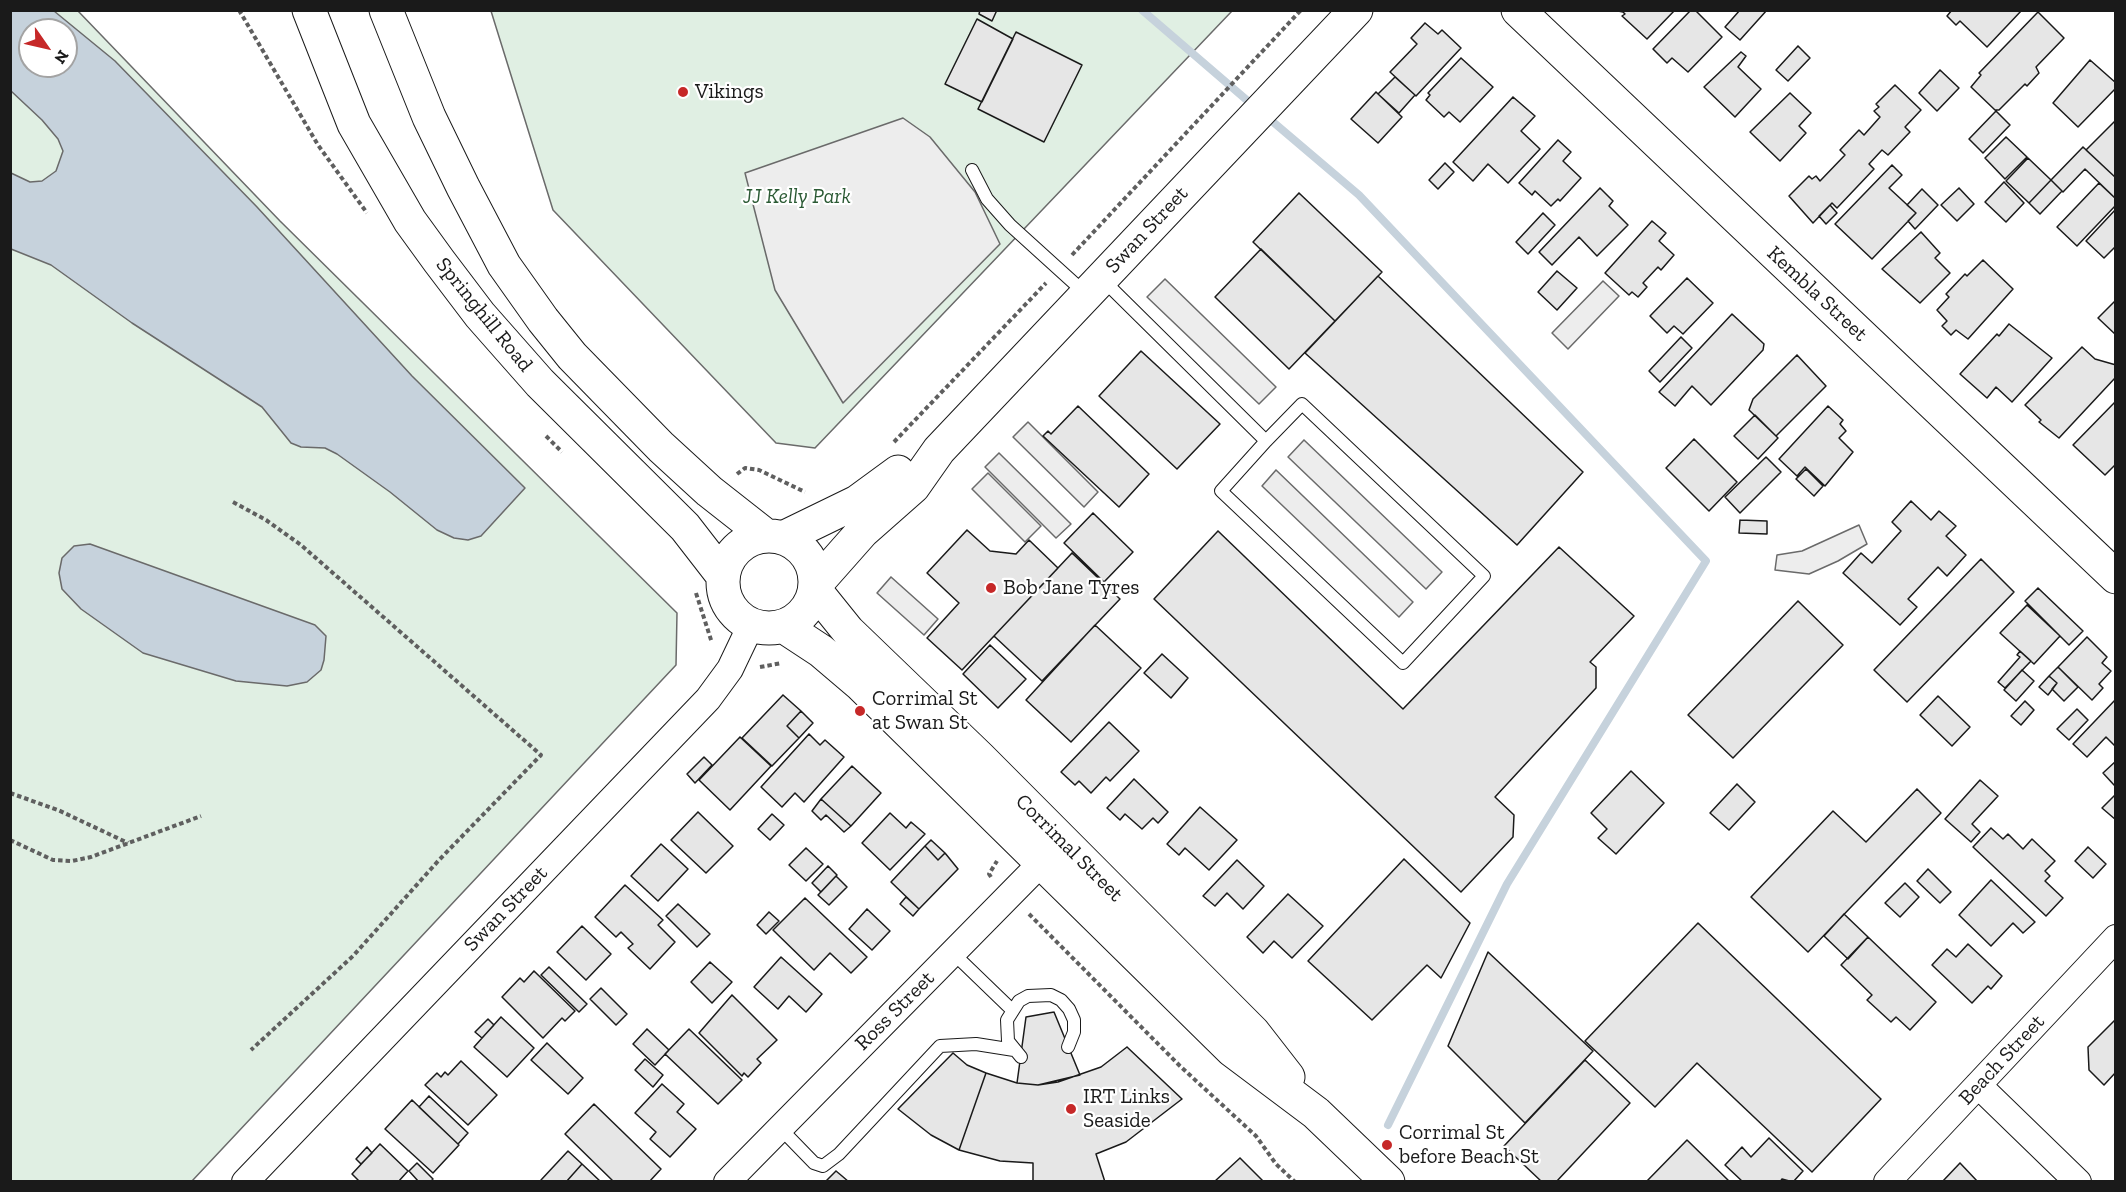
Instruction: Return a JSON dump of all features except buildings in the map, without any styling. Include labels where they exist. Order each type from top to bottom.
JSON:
[{"type":"main road","name":"Springhill Road","points":[[309,10],[354,124],[410,221],[439,261],[480,315],[540,383],[685,527],[723,576]]},
{"type":"main road","points":[[362,10],[394,74],[429,117]]},
{"type":"main road","name":"Springhill Road","points":[[386,10],[429,117],[504,265],[543,320],[572,356],[661,447],[775,536]]},
{"type":"main road","name":"Swan Street","points":[[816,587],[870,524],[913,487],[939,450],[1356,10]]},
{"type":"main road","name":"Kembla Street","points":[[1518,10],[2115,577]]},
{"type":"main road","name":"Swan Street","points":[[775,536],[857,502],[900,470],[939,450]]},
{"type":"main road","points":[[775,536],[798,544],[808,555],[814,569],[816,587],[804,613],[767,625],[732,610],[726,600],[723,576],[728,561],[737,548],[750,539],[775,536]]},
{"type":"main road","name":"Corrimal Street","points":[[816,587],[849,631],[1053,851],[1232,1050],[1316,1113],[1388,1182]]},
{"type":"main road","name":"Corrimal Street","points":[[767,625],[821,651],[1053,851]]},
{"type":"street","name":"Swan Street","points":[[245,1182],[708,699],[767,625]]},
{"type":"street","name":"Ross Street","points":[[727,1182],[1053,851]]},
{"type":"street","name":"Beach Street","points":[[1887,1182],[2115,938]]},
{"type":"street","points":[[1978,1085],[2078,1182]]},
{"type":"lane","points":[[972,170],[987,199],[1010,225],[1059,269],[1094,286],[1266,441]]},
{"type":"lane","points":[[1302,404],[1484,576],[1403,663],[1221,491],[1266,441],[1302,404]]},
{"type":"lane","points":[[953,952],[1011,1010]]},
{"type":"lane","points":[[780,1128],[814,1163],[823,1166],[839,1154],[940,1046],[976,1044],[1017,1054],[1006,1031],[1011,1010],[1028,996],[1051,995],[1061,1000],[1074,1020],[1074,1032],[1068,1047]]},
{"type":"path","points":[[888,448],[1059,269],[1300,10]]},
{"type":"path","points":[[732,478],[745,468],[759,470],[802,492],[811,491]]},
{"type":"path","points":[[232,502],[266,520],[301,545],[541,755],[439,860],[353,956],[251,1050]]},
{"type":"path","points":[[10,793],[58,810],[128,843]]},
{"type":"path","points":[[10,840],[52,860],[72,861],[201,816]]},
{"type":"green space","points":[[10,11],[78,11],[280,221],[677,613],[676,665],[192,1181],[11,1181]]},
{"type":"green space","name":"JJ Kelly Park","points":[[491,11],[1232,11],[815,448],[776,443],[553,210]]},
{"type":"shaded area","points":[[11,10],[54,11],[63,18],[18,18],[18,78],[78,78],[78,31],[115,61],[257,207],[412,376],[525,488],[481,536],[468,540],[454,538],[437,530],[390,492],[337,454],[325,448],[301,447],[291,443],[262,407],[132,323],[51,265],[11,249],[11,173],[30,182],[42,181],[56,171],[63,151],[58,139],[42,120],[11,91]]},
{"type":"shaded area","points":[[903,118],[930,137],[975,192],[1000,244],[843,403],[775,290],[745,173]]},
{"type":"shaded area","points":[[1165,279],[1276,387],[1259,404],[1147,297]]},
{"type":"shaded area","points":[[1603,281],[1619,296],[1568,349],[1552,333]]},
{"type":"shaded area","points":[[1028,422],[1098,492],[1084,507],[1013,437]]},
{"type":"shaded area","points":[[1304,440],[1442,572],[1426,589],[1288,457]]},
{"type":"shaded area","points":[[999,453],[1071,524],[1056,538],[985,467]]},
{"type":"shaded area","points":[[1276,470],[1413,602],[1399,617],[1262,486]]},
{"type":"shaded area","points":[[988,473],[1041,526],[1025,542],[972,489]]},
{"type":"shaded area","points":[[1859,525],[1867,544],[1838,561],[1809,574],[1775,570],[1777,555],[1802,551]]},
{"type":"shaded area","points":[[90,544],[315,625],[326,636],[321,670],[307,682],[287,686],[236,681],[143,653],[81,609],[62,589],[59,573],[62,558],[74,546]]},
{"type":"shaded area","points":[[891,577],[938,619],[924,635],[877,593]]},
{"type":"waterway","points":[[1142,10],[1256,108]]},
{"type":"waterway","points":[[1266,116],[1359,195],[1706,561],[1507,884],[1388,1125]]},
{"type":"place","name":"Vikings","points":[[683,92]]},
{"type":"place","name":"Bob Jane Tyres","points":[[991,588]]},
{"type":"place","name":"Corrimal St at Swan St","points":[[860,711]]},
{"type":"place","name":"IRT Links Seaside","points":[[1071,1109]]},
{"type":"place","name":"Corrimal St before Beach St","points":[[1387,1145]]}]
